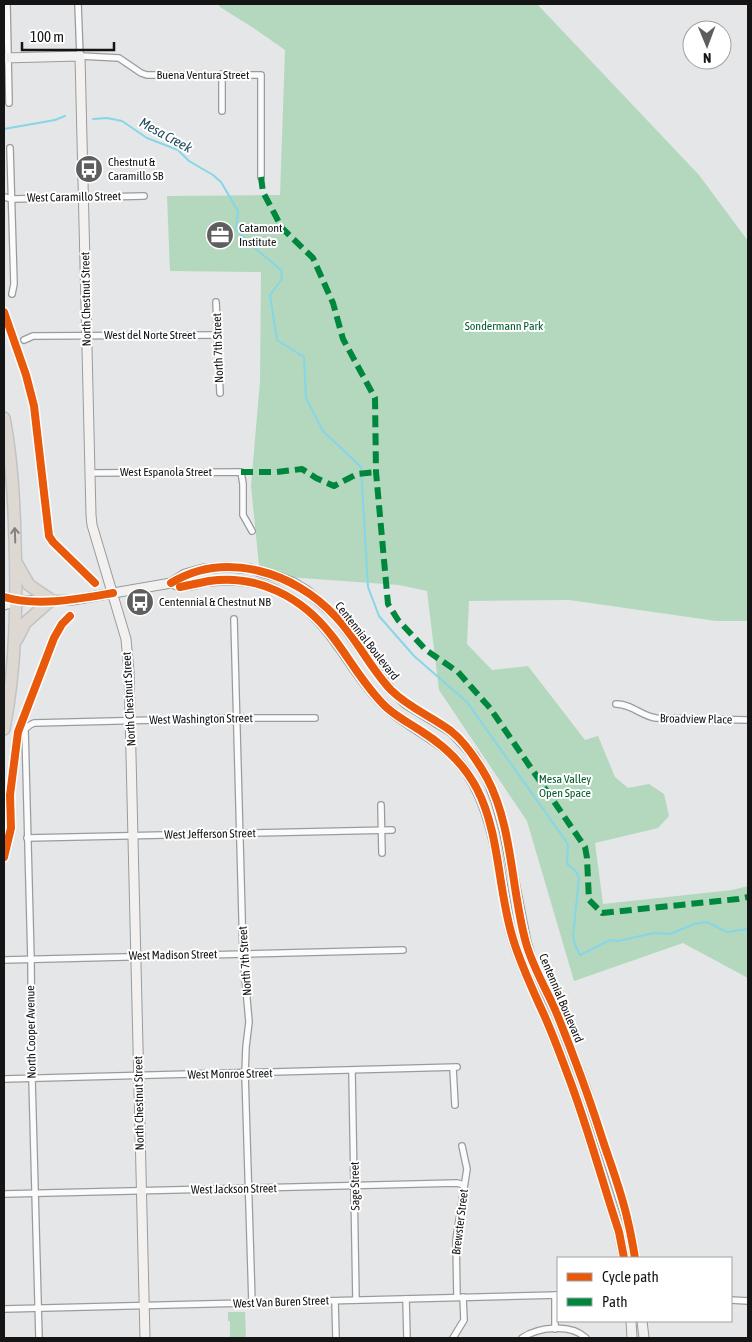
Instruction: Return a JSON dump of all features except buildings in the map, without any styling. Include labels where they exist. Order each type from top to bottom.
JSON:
[{"type":"highway","points":[[4,418],[12,476],[16,560],[14,653],[4,729]]},
{"type":"highway","points":[[14,653],[18,636],[25,622],[51,600],[29,585],[19,570],[16,560]]},
{"type":"main road","points":[[6,58],[80,56]]},
{"type":"main road","name":"North Chestnut Street","points":[[80,56],[92,525],[113,593],[127,648],[131,721],[145,1338]]},
{"type":"main road","name":"Centennial Boulevard","points":[[4,597],[16,601],[73,600],[171,583],[185,574],[204,569],[226,566],[251,569],[294,583],[320,601],[337,618],[390,689],[420,713],[452,732],[474,756],[488,780],[496,801],[532,962],[557,1014],[588,1096],[628,1222],[634,1257]]},
{"type":"main road","name":"Centennial Boulevard","points":[[171,583],[180,588],[210,581],[242,581],[277,590],[298,602],[315,616],[332,635],[378,699],[405,722],[438,742],[456,758],[467,772],[486,812],[512,935],[519,959],[570,1079],[619,1232],[624,1257]]},
{"type":"main road","name":"Centennial Boulevard","points":[[4,606],[16,601]]},
{"type":"main road","points":[[631,1322],[632,1338]]},
{"type":"main road","points":[[642,1322],[644,1338]]},
{"type":"street","points":[[7,4],[6,58],[9,104]]},
{"type":"street","name":"North Chestnut Street","points":[[78,4],[80,56]]},
{"type":"street","name":"Buena Ventura Street","points":[[80,56],[118,58],[147,75],[261,75],[261,177]]},
{"type":"street","points":[[222,74],[222,111]]},
{"type":"street","points":[[10,148],[13,198],[14,284],[12,294]]},
{"type":"street","name":"West Caramillo Street","points":[[4,197],[83,198],[144,196]]},
{"type":"street","name":"North 7th Street","points":[[216,302],[220,393]]},
{"type":"street","name":"West del Norte Street","points":[[24,340],[33,336],[217,335]]},
{"type":"street","name":"West Espanola Street","points":[[90,472],[241,472],[243,515],[252,531]]},
{"type":"street","name":"North 7th Street","points":[[234,619],[243,954],[249,1022],[245,1074],[252,1303]]},
{"type":"street","name":"Broadview Place","points":[[616,704],[631,706],[643,714],[656,718],[748,720]]},
{"type":"street","name":"West Washington Street","points":[[27,727],[34,723],[315,718]]},
{"type":"street","name":"North Cooper Avenue","points":[[27,727],[25,733],[39,1338]]},
{"type":"street","points":[[381,805],[382,852]]},
{"type":"street","name":"West Jefferson Street","points":[[28,838],[392,830]]},
{"type":"street","name":"West Madison Street","points":[[4,960],[403,950]]},
{"type":"street","name":"West Monroe Street","points":[[4,1079],[455,1068],[455,1105]]},
{"type":"street","name":"Sage Street","points":[[352,1071],[356,1300]]},
{"type":"street","name":"Brewster Street","points":[[453,1338],[464,1320],[460,1297],[456,1240],[467,1169],[462,1146]]},
{"type":"street","name":"West Jackson Street","points":[[4,1194],[457,1183],[464,1185]]},
{"type":"street","points":[[555,1329],[556,1295]]},
{"type":"street","name":"West Van Buren Street","points":[[4,1309],[556,1295]]},
{"type":"street","points":[[406,1299],[407,1338]]},
{"type":"street","points":[[732,1300],[748,1301]]},
{"type":"street","points":[[335,1301],[336,1338]]},
{"type":"street","points":[[522,1338],[538,1331],[555,1329],[571,1330],[582,1334],[586,1338]]},
{"type":"green space","name":"Sondermann Park","points":[[218,4],[537,4],[699,175],[748,241],[748,621],[716,621],[569,600],[469,601],[467,644],[492,670],[528,666],[585,740],[598,736],[615,777],[628,788],[649,784],[664,794],[669,816],[658,828],[595,843],[603,904],[732,890],[748,886],[748,978],[683,943],[574,981],[527,821],[439,690],[427,591],[399,585],[260,575],[251,486],[260,381],[261,272],[170,271],[167,196],[280,195],[285,50]]},
{"type":"green space","points":[[228,1312],[245,1312],[246,1338],[230,1338]]},
{"type":"waterway","name":"Mesa Creek","points":[[4,129],[55,120],[65,116]]},
{"type":"waterway","points":[[93,119],[107,118],[122,121],[147,138],[178,150],[189,161],[213,175],[221,182],[238,211],[236,229],[250,244],[281,270],[282,279],[270,295],[277,340],[304,357],[306,398],[323,431],[361,467],[368,587],[379,616],[414,656],[467,702],[568,844],[567,864],[575,870],[579,878],[573,936],[580,955],[610,940],[618,941],[654,933],[670,934],[694,924],[707,922],[727,932],[748,929]]},
{"type":"marked path","points":[[261,177],[263,192],[282,228],[313,258],[333,303],[343,339],[375,398],[376,472],[388,604],[398,620],[426,650],[458,672],[490,708],[585,847],[589,900],[602,913],[748,897]]},
{"type":"marked path","points":[[241,472],[277,472],[302,469],[334,486],[357,474],[376,472]]},
{"type":"cycle path","points":[[4,312],[26,375],[34,406],[49,536],[95,583]]},
{"type":"cycle path","points":[[171,583],[192,573],[214,568],[236,567],[280,578],[301,588],[336,617],[391,690],[405,702],[451,731],[462,741],[476,759],[496,797],[502,817],[526,943],[536,970],[557,1014],[591,1104],[623,1200],[635,1257]]},
{"type":"cycle path","points":[[180,587],[209,581],[245,581],[278,591],[293,600],[320,622],[378,699],[399,717],[446,749],[472,780],[485,806],[495,843],[504,902],[513,939],[576,1097],[619,1232],[624,1257]]},
{"type":"cycle path","points":[[4,597],[44,602],[72,600],[113,593]]},
{"type":"cycle path","points":[[4,857],[11,828],[10,795],[18,732],[54,638],[62,624],[70,616]]},
{"type":"place","name":"Chestnut & Caramillo SB","points":[[89,169]]},
{"type":"place","name":"Catamont Institute","points":[[220,235]]},
{"type":"place","name":"Centennial & Chestnut NB","points":[[140,602]]},
{"type":"park label","name":"Mesa Valley Open Space","points":[[565,786]]}]
